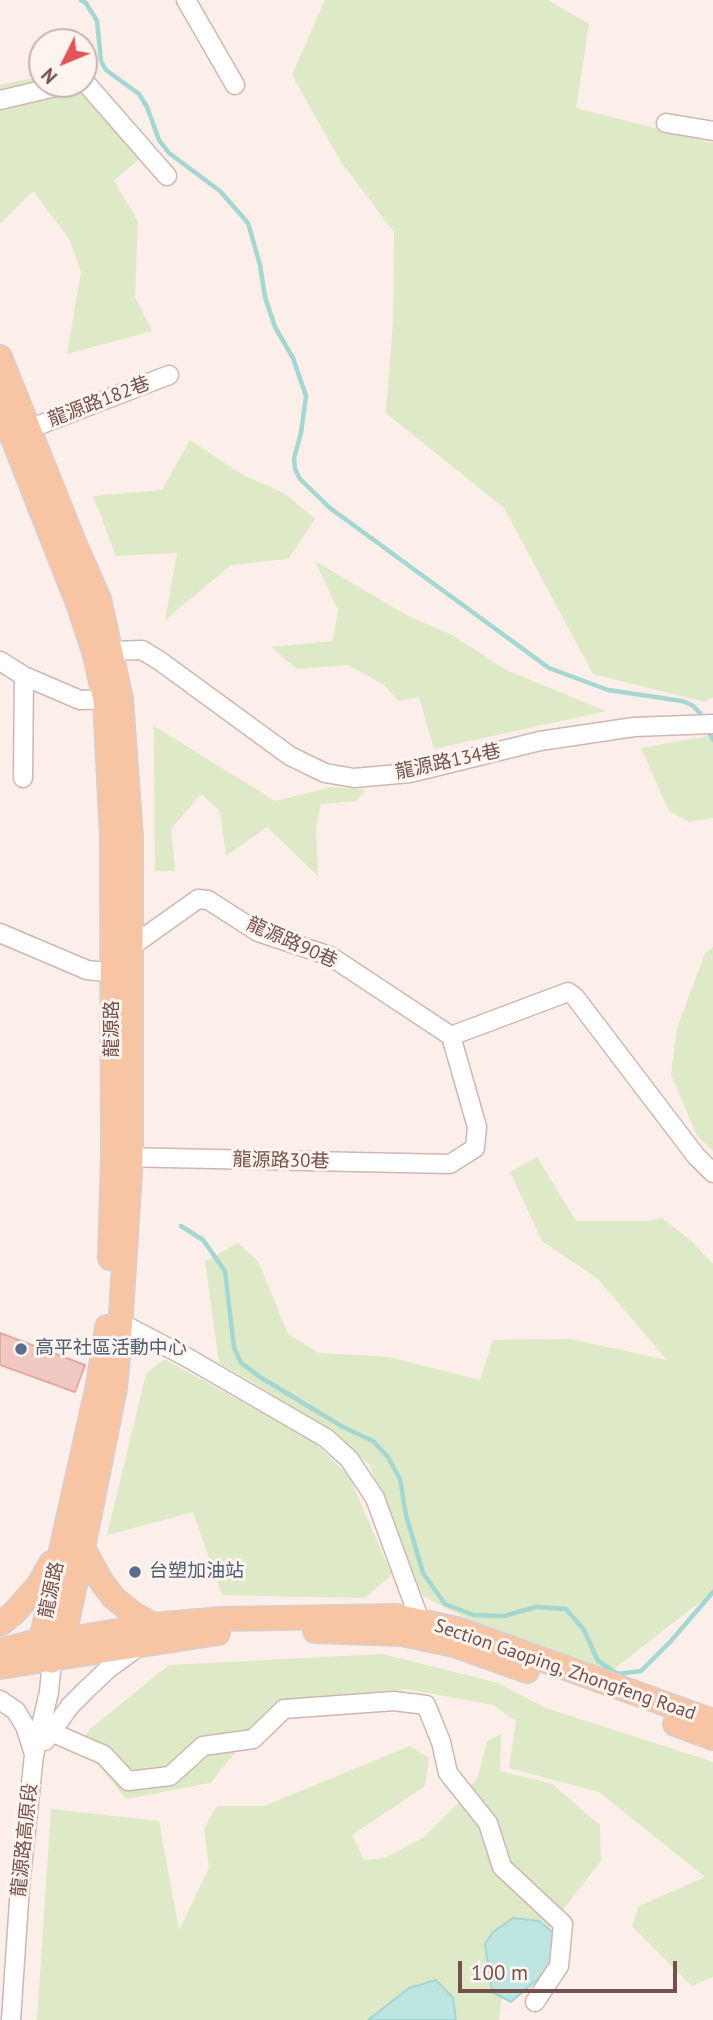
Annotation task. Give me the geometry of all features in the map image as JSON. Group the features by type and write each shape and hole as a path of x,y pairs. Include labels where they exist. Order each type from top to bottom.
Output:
{"main road":[{"path":"0,357 99,599 103,653 130,812 132,946 123,974 121,1323 115,1388 73,1545 52,1640 52,1661"},
{"path":"0,406 79,606 103,653"},
{"name":"龍源路","path":"113,700 113,838 123,974"},
{"name":"龍源路","path":"73,1545 109,1307 122,1157"},
{"path":"0,1624 14,1613 73,1545"},
{"path":"73,1545 114,1598 135,1615 148,1635"},
{"name":"Section Gaoping, Zhongfeng Road","path":"0,1667 52,1661 221,1619 396,1616 457,1629 698,1721 713,1738"},
{"name":"Section Gaoping, Zhongfeng Road","path":"0,1651 52,1640 148,1635 332,1631 402,1634 454,1645 698,1721"}],"street":[{"path":"186,0 235,85"},
{"path":"0,100 28,93"},
{"path":"98,97 167,176"},
{"path":"666,122 713,131"},
{"name":"龍源路182巷","path":"29,429 169,376"},
{"name":"龍源路134巷","path":"103,653 142,650 290,756 325,773 354,778 411,774 540,741 634,727 713,724"},
{"path":"0,661 24,676 80,700 113,700"},
{"path":"23,778 24,676"},
{"name":"龍源路90巷","path":"132,946 198,900 208,900 258,932 330,957 451,1036"},
{"path":"0,933 87,970 123,974"},
{"path":"451,1036 568,992 575,997 696,1156 713,1172"},
{"name":"龍源路30巷","path":"122,1157 450,1164 475,1148 477,1127 451,1036"},
{"path":"121,1323 188,1358 326,1438 349,1459 375,1498 420,1621"},
{"path":"34,1755 86,1690 148,1635"},
{"name":"龍源路高原段","path":"11,2020 20,1886 34,1755 49,1692 52,1661"},
{"path":"0,1700 16,1711 25,1726 34,1755"},
{"path":"51,1731 104,1755 128,1781 170,1776 203,1746 253,1740 284,1709 394,1701 425,1705 441,1742 448,1773 488,1823 502,1867 563,1924 559,1966 535,2002"}],"green space":[{"path":"325,0 548,0 589,24 576,108 713,143 713,697 705,702 593,674 504,508 386,413 393,320 394,232 341,162 292,75"},
{"path":"28,79 28,98 98,98 98,84 124,113 141,158 114,180 138,222 135,297 152,331 67,354 81,272 69,239 33,191 0,224 0,85"},
{"path":"190,440 243,475 284,493 315,519 288,559 231,565 165,620 177,553 116,556 93,496 162,490"},
{"path":"315,561 406,615 452,635 506,670 606,711 434,749 419,697 399,701 383,684 348,665 297,669 271,647 333,641 338,610"},
{"path":"154,726 275,801 332,787 366,790 356,801 321,804 316,826 318,876 267,827 226,856 220,811 201,794 171,829 175,871 155,871"},
{"path":"713,735 713,818 689,822 669,811 641,748"},
{"path":"713,947 713,1151 697,1136 671,1074 677,1028 705,953"},
{"path":"537,1157 576,1221 648,1221 662,1218 689,1239 713,1264 713,1592 610,1672 471,1621 423,1596 369,1464 330,1433 219,1363 205,1261 238,1243 258,1261 288,1334 319,1353 389,1357 480,1380 493,1340 570,1339 667,1360 598,1279 542,1241 510,1172"},
{"path":"164,1359 313,1441 349,1476 392,1575 365,1598 222,1595 193,1512 107,1535 146,1374"},
{"path":"382,1654 498,1683 546,1708 713,1762 713,1977 692,1986 632,1926 639,1906 705,1877 599,1792 509,1768 516,1721 493,1705 406,1689 275,1705 210,1783 126,1799 80,1743 90,1729 169,1665"},
{"path":"501,1734 500,1771 552,1784 600,1825 601,1861 503,1983 499,2020 37,2020 51,1809 159,1821 179,1930 209,1868 204,1828 217,1806 264,1806 410,1746 429,1758 425,1786 352,1835 364,1860 385,1858 423,1838 458,1803 478,1777 487,1741"}],"water":[{"path":"513,1918 539,1921 554,1933 550,1963 538,1979 511,2002 492,1992 485,1944 493,1932"},
{"path":"436,1980 453,1998 456,2020 368,2020 409,1988"}],"building":[{"name":"高平社區活動中心","path":"0,1333 85,1365 75,1392 0,1365"}],"waterway":[{"path":"81,0 86,3 97,21 101,61 106,70 139,94 147,107 159,140 169,153 220,191 248,223 260,265 265,297 275,327 293,358 306,396 301,433 294,458 300,479 330,508 549,668 608,690 682,701 692,705 704,721"},
{"path":"707,729 713,740"},
{"path":"181,1226 203,1240 225,1271 234,1347 241,1363 343,1427 373,1441 388,1457 400,1479 406,1515 423,1573 445,1604 473,1615 504,1616 536,1607 566,1609 584,1630 598,1661 618,1674 641,1671 713,1592"}],"place":[{"name":"高平社區活動中心","path":"21,1349"},
{"name":"台塑加油站","path":"135,1572"}]}
